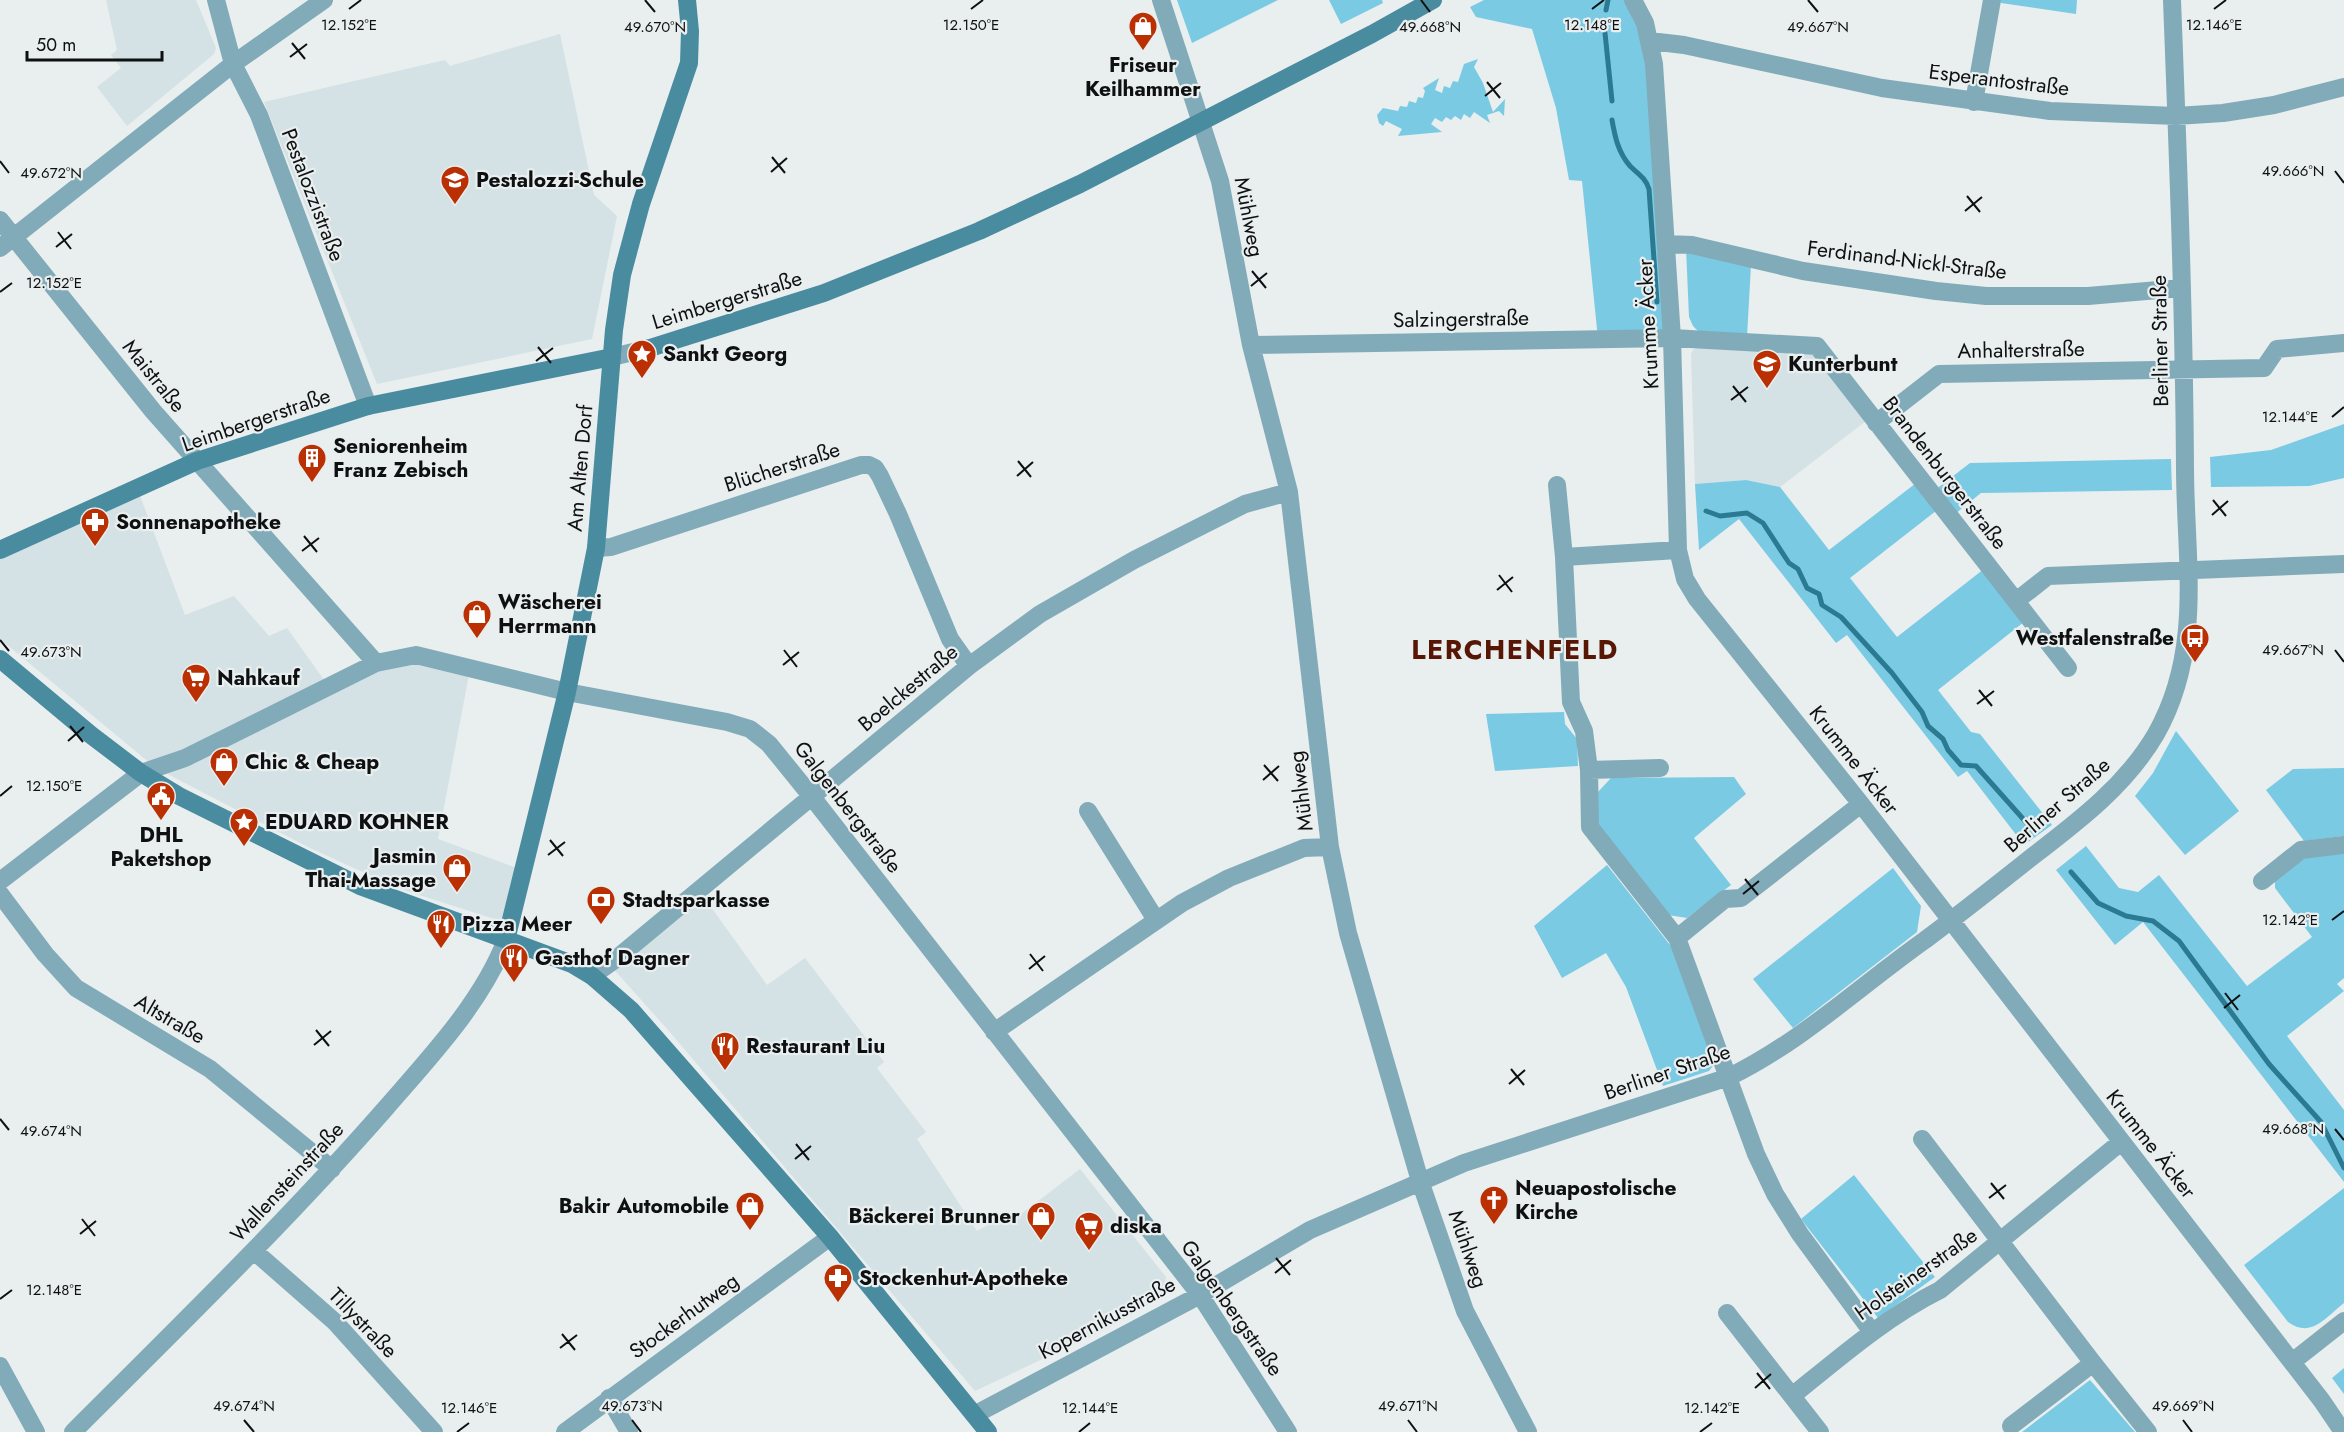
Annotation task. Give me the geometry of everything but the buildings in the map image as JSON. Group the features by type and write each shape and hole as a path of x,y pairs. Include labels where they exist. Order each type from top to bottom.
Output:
{"street":[{"name":"Pestalozzistraße","path":"216,0 233,64 259,115 368,406"},
{"path":"7,243 233,64 324,0"},
{"name":"Am Alten Dorf","path":"506,940 567,692 596,548 612,357 622,275 630,241 689,63 690,31 687,0"},
{"name":"Mühlweg","path":"1161,0 1220,181 1251,345 1289,492 1330,847 1348,933 1420,1182 1465,1311 1528,1432"},
{"name":"Krumme Äcker","path":"1634,0 1645,23 1654,64 1672,338 1678,550 1685,579 1697,599 1861,804 2292,1362 2343,1432"},
{"path":"1974,102 1992,0"},
{"name":"Berliner Straße","path":"1420,1182 1464,1163 1729,1077 1762,1061 1789,1044 1883,969 1951,921 2091,810 2119,784 2145,752 2171,702 2182,665 2190,601 2172,0"},
{"name":"Leimbergerstraße","path":"0,550 197,461 368,406 650,348 824,293 979,231 1080,184 1372,34 1428,1"},
{"name":"Esperantostraße","path":"1650,41 1684,45 1882,88 2050,111 2176,116 2223,113 2274,105 2344,87"},
{"name":"Maistraße","path":"0,220 7,243 376,663"},
{"name":"Ferdinand-Nickl-Straße","path":"1666,244 1692,245 1803,271 1936,291 1986,296 2088,296 2182,288"},
{"name":"Salzingerstraße","path":"1251,345 1672,338"},
{"name":"Brandenburgerstraße","path":"1672,338 1817,346 2068,668"},
{"name":"Anhalterstraße","path":"1876,423 1939,374 2264,369 2277,349 2344,343"},
{"name":"Blücherstraße","path":"596,548 611,547 861,465 868,465 875,468 880,476 950,639 969,666"},
{"path":"1557,485 1564,556 1571,702 1584,731 1589,770 1590,827 1677,938 1756,1154 1775,1194 1800,1234 1872,1332"},
{"name":"Boelckestraße","path":"592,976 616,959 969,666 1040,614 1134,560 1245,504 1289,492"},
{"path":"1564,556 1678,550"},
{"path":"2016,601 2048,576 2344,564"},
{"name":"Galgenbergstraße","path":"0,881 141,773 185,758 376,663 416,655 567,692 727,722 750,729 769,744 812,796 1200,1295 1288,1432"},
{"path":"0,658 91,735 141,773 179,796 360,886 572,964 592,976 631,1010 830,1237 976,1414 988,1432"},
{"path":"1589,770 1660,768"},
{"path":"1677,938 1725,899 1740,898 1861,804"},
{"path":"1088,811 1156,920"},
{"path":"2262,881 2301,850 2344,846"},
{"path":"994,1032 1156,920 1229,878 1304,848 1330,847"},
{"name":"Altstraße","path":"0,894 45,954 76,988 210,1069 332,1169"},
{"name":"Wallensteinstraße","path":"73,1432 254,1251 332,1169 425,1063 467,1008 497,963 506,940"},
{"path":"1922,1139 2148,1432"},
{"name":"Holsteinerstraße","path":"1792,1396 1872,1332 1917,1301 1940,1290 2121,1142"},
{"name":"Kopernikusstraße","path":"976,1414 1200,1295 1310,1230 1420,1182"},
{"name":"Stockerhutweg","path":"565,1432 830,1237"},
{"name":"Tillystraße","path":"254,1251 335,1322 434,1432"},
{"path":"1727,1313 1820,1432"},
{"path":"2292,1362 2344,1321"},
{"path":"2011,1426 2093,1363"},
{"path":"0,1366 36,1432"},
{"path":"609,1398 629,1432"}],"shaded area":[{"path":"106,0 196,0 216,48 214,54 127,126 97,87 121,68 111,55 117,50"},
{"path":"1177,0 1278,0 1192,43"},
{"path":"1329,0 1382,0 1383,3 1341,24"},
{"path":"1484,0 1626,0 1639,28 1651,65 1664,333 1598,339 1582,181 1569,180 1556,108 1532,29 1476,17 1470,7"},
{"path":"2001,0 2077,0 2076,14 2001,3"},
{"name":"Pestalozzi-Schule","path":"560,34 594,195 617,216 592,339 377,384 264,102 445,60 450,66"},
{"path":"1478,59 1474,67 1483,83 1493,112 1505,99 1504,116 1499,111 1487,115 1490,123 1474,112 1470,118 1464,114 1461,120 1455,116 1451,120 1446,117 1442,122 1435,118 1431,124 1442,132 1398,136 1402,129 1386,121 1383,126 1379,123 1377,115 1383,108 1398,111 1400,106 1407,107 1409,101 1416,103 1418,97 1423,98 1425,91 1423,88 1439,78 1435,90 1442,93 1444,86 1450,88 1453,81 1458,82 1464,64"},
{"path":"1686,248 1751,265 1747,337 1702,335 1693,326 1689,317"},
{"name":"Kunterbunt","path":"1703,345 1814,354 1866,421 1780,487 1746,480 1695,484 1691,354 1693,350"},
{"path":"2344,424 2344,478 2309,486 2211,487 2210,457 2271,450"},
{"path":"2171,459 2172,490 1981,493 1950,518 1941,507 1850,578 1897,637 1989,565 2029,618 1938,690 1971,732 1980,734 2052,825 2024,845 1967,771 1958,777 1847,635 1836,643 1739,519 1699,550 1695,484 1746,480 1780,487 1829,550 1920,480 1931,493 1970,463"},
{"path":"137,488 185,615 234,596 269,636 287,628 329,687 416,655 470,669 438,839 522,870 510,924 407,891 356,869 308,847 156,768 0,639 0,550"},
{"path":"1564,712 1565,724 1577,739 1578,766 1495,771 1486,714"},
{"path":"2176,731 2239,811 2185,855 2135,796 2153,773"},
{"path":"2344,768 2344,836 2304,841 2266,790 2293,769"},
{"path":"1734,777 1746,794 1694,838 1731,885 1687,918 1668,915 1598,826 1597,793 1611,778"},
{"path":"2086,846 2119,888 2138,892 2159,875 2247,986 2312,937 2275,888 2275,881 2308,855 2344,854 2344,978 2337,984 2344,991 2287,1036 2344,1110 2344,1182 2143,922 2115,945 2056,870"},
{"path":"1607,865 1681,959 1716,1062 1709,1071 1663,1086 1626,987 1606,953 1562,978 1534,926"},
{"path":"1893,868 1921,906 1917,932 1793,1028 1753,979"},
{"path":"698,889 767,985 805,958 884,1062 877,1068 926,1132 917,1139 977,1231 1005,1215 1012,1221 1080,1169 1166,1277 1162,1297 1108,1328 975,1391 669,1031 609,964"},
{"path":"1854,1175 1935,1277 1878,1318 1801,1219"},
{"path":"2344,1188 2344,1303 2318,1324 2304,1328 2296,1327 2288,1322 2244,1265"},
{"path":"2344,1368 2344,1394 2332,1378"},
{"path":"2090,1380 2135,1432 2022,1432"}],"waterway":[{"path":"1606,10 1608,0"},
{"path":"1605,33 1612,101"},
{"path":"1612,120 1620,150 1649,189 1657,302"},
{"path":"1706,511 1720,516 1747,513 1763,523 1789,563 1798,569 1807,588 1819,594 1822,605 1841,617 1892,673 1922,712 1928,726 1943,739 1948,750 1961,765 1976,766 2033,830"},
{"path":"2071,872 2098,903 2126,916 2153,921 2179,941 2269,1064 2321,1122 2344,1168"}],"place":[{"name":"Friseur Keilhammer","path":"1143,52"},
{"name":"Pestalozzi-Schule","path":"455,206"},
{"name":"Sankt Georg","path":"642,380"},
{"name":"Kunterbunt","path":"1767,390"},
{"name":"Seniorenheim Franz Zebisch","path":"312,484"},
{"name":"Sonnenapotheke","path":"95,548"},
{"name":"Wäscherei Herrmann","path":"477,640"},
{"name":"Westfalenstraße","path":"2195,664"},
{"name":"Nahkauf","path":"196,704"},
{"name":"Chic & Cheap","path":"224,788"},
{"name":"DHL Paketshop","path":"161,822"},
{"name":"EDUARD KOHNER","path":"244,848"},
{"name":"Jasmin Thai-Massage","path":"457,894"},
{"name":"Stadtsparkasse","path":"601,926"},
{"name":"Pizza Meer","path":"441,950"},
{"name":"Gasthof Dagner","path":"514,984"},
{"name":"Restaurant Liu","path":"725,1072"},
{"name":"Neuapostolische Kirche","path":"1494,1226"},
{"name":"Bakir Automobile","path":"750,1232"},
{"name":"Bäckerei Brunner","path":"1041,1242"},
{"name":"diska","path":"1089,1252"},
{"name":"Stockenhut-Apotheke","path":"838,1304"}],"district":[{"name":"LERCHENFELD","path":"1515,650"}]}
